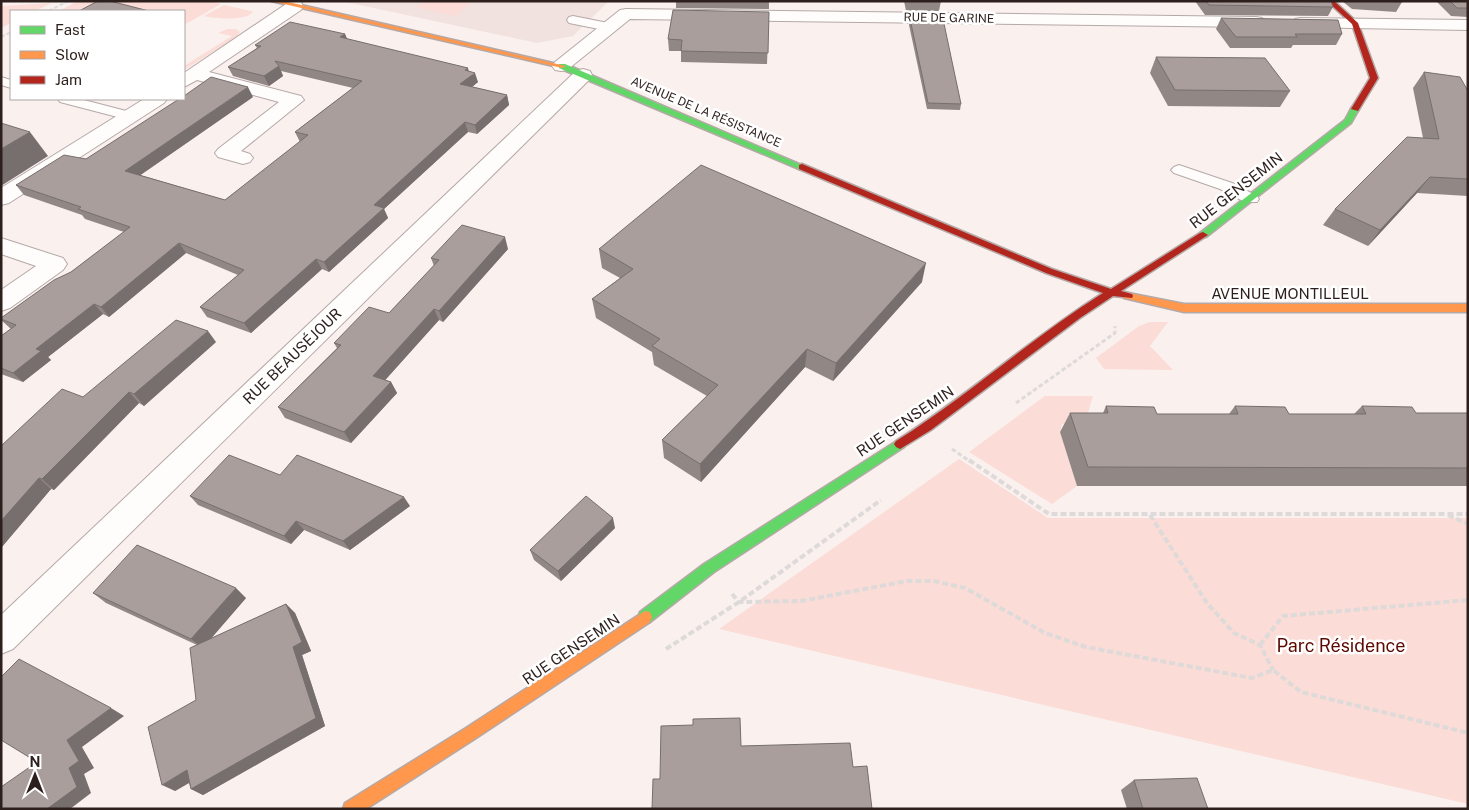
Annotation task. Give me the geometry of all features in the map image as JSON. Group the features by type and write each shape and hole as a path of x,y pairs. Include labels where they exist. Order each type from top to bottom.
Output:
{"street":[{"name":"AVENUE DE LA RÉSISTANCE","path":"274,1 572,71 1049,271 1113,293"},
{"path":"1164,1 1180,20"},
{"name":"RUE GENSEMIN","path":"351,809 472,733 626,631 709,568 926,427 1076,315 1212,229 1348,121 1374,78 1355,24 1330,1"},
{"path":"189,78 295,6"},
{"name":"RUE DE GARINE","path":"572,71 609,27 626,14 1468,25"},
{"name":"RUE BEAUSÉJOUR","path":"1,638 572,71"},
{"path":"189,78 294,100 225,153 243,158"},
{"path":"1,198 154,100"},
{"path":"1,246 55,264 1,302"},
{"name":"AVENUE MONTILLEUL","path":"1113,293 1184,308 1468,308"}],"lane":[{"path":"573,20 609,27"},
{"path":"69,100 129,116"},
{"path":"1179,170 1226,186 1251,199"}],"path":[{"path":"51,10 68,1"},
{"path":"1014,405 1115,333 1113,293"},
{"path":"926,427 952,448 1049,514 1468,514"},
{"path":"944,454 959,443"},
{"path":"659,654 739,602 889,494"},
{"path":"1445,514 1468,524"},
{"path":"1150,515 1207,603 1234,633 1260,645 1273,670 1301,692 1468,733"},
{"path":"709,568 739,602 801,601 906,581 934,581 965,588 1045,633 1086,647 1252,678 1273,670"},
{"path":"1260,645 1283,616 1468,600"}],"shaded area":[{"path":"341,1 609,1 573,36 537,43"}],"green space":[{"path":"78,1 210,1 221,4 185,24 185,10 61,10"},
{"path":"424,1 473,1 455,16 416,7"},
{"path":"52,3 37,10 10,10 10,24 1,28 1,6"},
{"path":"224,5 253,12 238,18 204,16"},
{"path":"227,29 236,29 240,32 237,37 185,69 185,65 232,36 218,33"},
{"path":"1150,322 1168,322 1150,346 1173,370 1104,369 1096,358 1139,326"},
{"path":"1045,396 1093,396 1085,423 1062,424 1060,432 1077,486 1052,504 969,452"},
{"name":"Parc Résidence","path":"959,459 1048,518 1468,518 1468,804 719,629"}],"building":[{"path":"98,1 110,1 145,10 81,10"},
{"path":"1206,1 1331,1 1333,7 1209,5"},
{"path":"1450,1 1468,1 1468,8 1457,8"},
{"path":"673,10 769,12 768,53 681,51 682,40 668,39"},
{"path":"1221,18 1338,20 1342,34 1295,34 1297,37 1236,37"},
{"path":"910,19 943,19 961,104 928,103"},
{"path":"290,22 345,34 340,37 468,68 465,70 475,73 460,84 507,95 475,125 465,122 374,205 384,208 324,262 316,259 244,323 200,307 244,270 179,243 101,307 94,304 36,349 41,351 13,373 1,368 1,336 16,325 1,318 54,280 71,272 130,227 78,209 81,207 16,185 64,155 86,159 177,100 185,100 185,95 211,77 248,87 125,171 225,200 308,135 295,132 362,81 275,61 279,66 264,76 228,67 261,46 255,45"},
{"path":"1156,57 1265,58 1290,91 1175,90"},
{"path":"1424,72 1460,77 1468,91 1468,179 1430,177 1380,230 1335,209 1407,137 1439,139"},
{"path":"1,123 30,132 1,149"},
{"path":"701,165 926,263 836,363 807,349 700,464 662,440 718,385 652,346 660,339 592,299 633,269 599,249"},
{"path":"462,225 505,237 439,311 434,309 373,376 391,382 344,432 278,407 341,345 334,343 369,307 389,313 439,260 431,258"},
{"path":"176,320 208,331 134,394 129,392 42,479 39,478 1,521 1,446 62,389 83,397"},
{"path":"1106,406 1154,407 1157,414 1238,414 1235,406 1285,407 1289,414 1366,414 1362,406 1412,407 1416,413 1468,413 1468,468 1088,467 1070,413 1108,413"},
{"path":"229,455 280,475 297,455 404,497 343,541 296,521 284,536 190,496"},
{"path":"586,496 613,518 558,571 530,550"},
{"path":"137,545 236,588 191,639 93,593"},
{"path":"286,604 302,642 293,647 316,718 191,789 187,770 162,785 148,727 196,700 190,648"},
{"path":"19,659 111,708 67,740 79,761 69,768 77,787 47,809 1,809 1,787 37,762 1,740 1,677"},
{"path":"740,718 741,746 850,743 853,767 867,766 872,809 652,809 653,779 660,779 661,726 693,725 693,719"},
{"path":"1197,778 1208,809 1143,809 1134,780"}],"traffic: fast":[{"path":"562,66 802,167"},
{"path":"1203,235 1348,121 1355,109"},
{"path":"645,617 709,568 900,444"}],"traffic: slow":[{"path":"274,1 562,66"},
{"path":"1128,296 1184,308 1468,308"},
{"path":"351,809 471,733 645,617"}],"traffic: jam":[{"path":"1330,1 1355,23 1374,78 1355,109"},
{"path":"802,167 1049,271 1113,293 1128,296"},
{"path":"900,444 927,427 1076,315 1203,235"}]}
